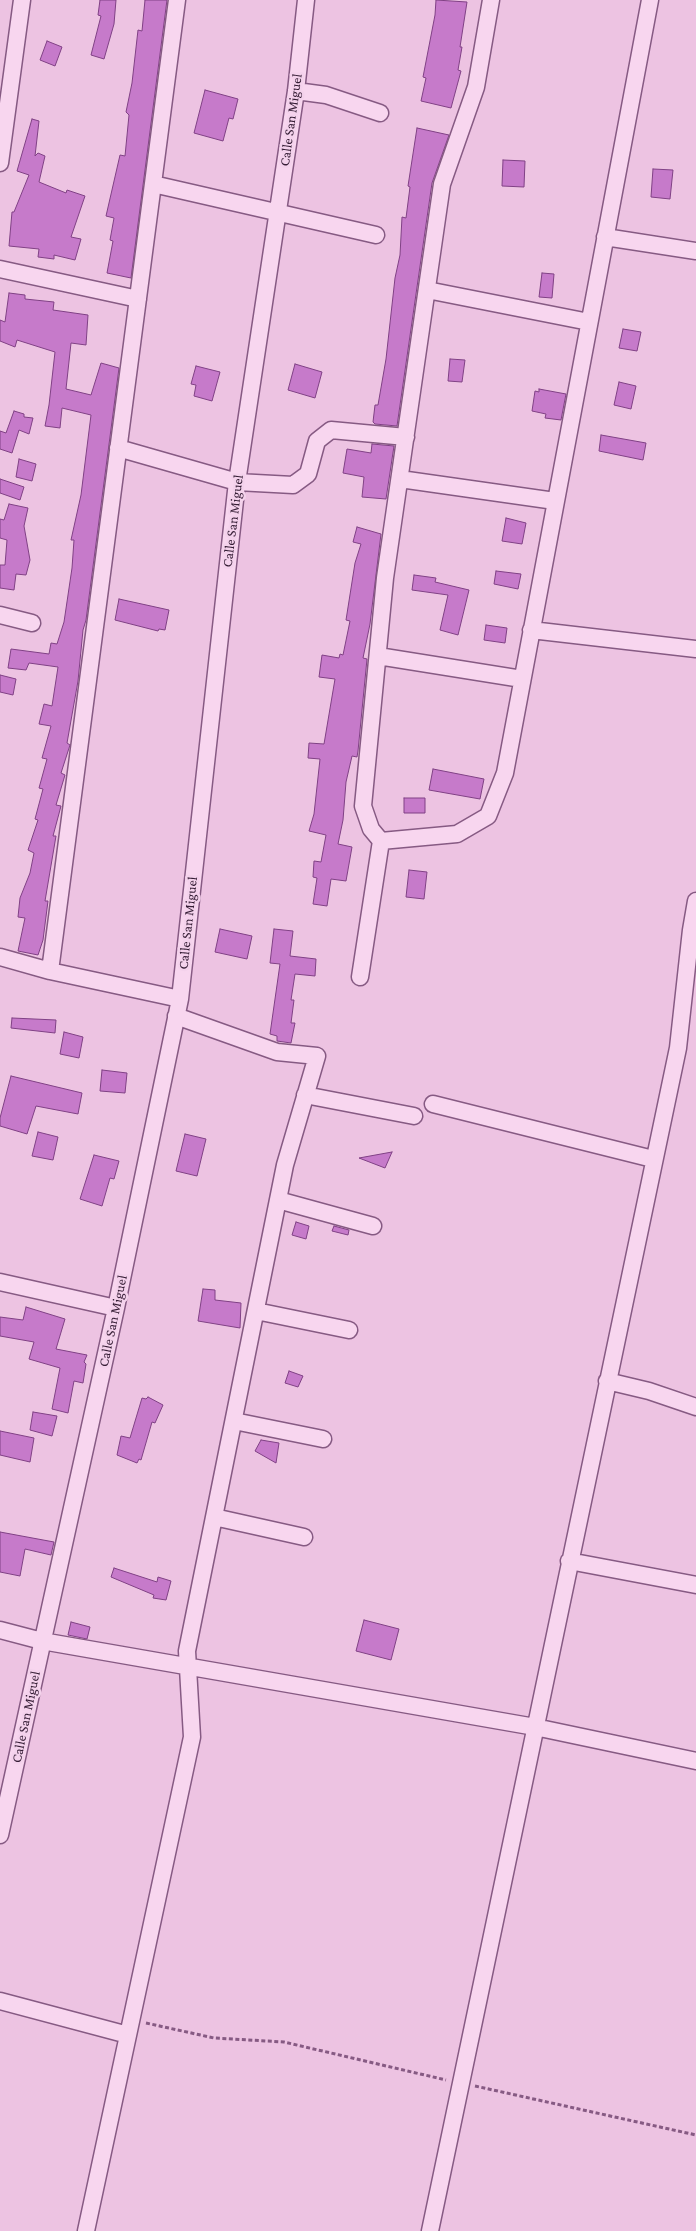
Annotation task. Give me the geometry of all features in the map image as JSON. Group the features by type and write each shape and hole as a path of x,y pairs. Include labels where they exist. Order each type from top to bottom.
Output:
{"street":[{"path":"0,164 22,0"},
{"path":"50,971 177,0"},
{"name":"Calle San Miguel","path":"0,1835 116,1308 180,999 237,482 296,91 306,0"},
{"path":"360,977 381,841 371,829 363,806 385,578 442,184 476,87 491,0"},
{"path":"381,841 456,834 488,816 506,773 522,678 650,0"},
{"path":"296,91 326,95 380,113"},
{"path":"153,184 376,234"},
{"path":"605,237 696,251"},
{"path":"0,269 138,299"},
{"path":"427,290 589,322"},
{"path":"118,448 237,482 293,485 308,474 317,441 330,430 406,437"},
{"path":"400,479 555,501"},
{"path":"0,615 32,623"},
{"path":"531,630 696,649"},
{"path":"378,656 522,678"},
{"path":"430,2231 653,1159 678,1048 690,986 696,901"},
{"path":"0,957 50,971 180,999"},
{"path":"86,2231 192,1737 187,1651 285,1164 317,1056 277,1052 176,1016"},
{"path":"306,1095 414,1116"},
{"path":"433,1104 653,1159"},
{"path":"278,1200 373,1226"},
{"path":"0,1282 116,1308"},
{"path":"256,1311 349,1330"},
{"path":"607,1381 649,1391 696,1407"},
{"path":"234,1421 323,1439"},
{"path":"214,1517 304,1537"},
{"path":"570,1561 696,1585"},
{"path":"0,1630 42,1641 535,1727 696,1761"},
{"path":"0,2001 130,2027"}],"path":[{"path":"130,2027 214,2038 284,2042 696,2135"}],"building":[{"path":"100,0 116,0 114,24 104,59 91,55 101,16 98,15"},
{"path":"145,0 167,0 131,278 107,273 113,241 110,240 114,218 106,216 120,155 125,156 129,115 126,112 132,83 138,30 142,31"},
{"path":"436,0 467,2 458,70 461,71 451,108 421,101 426,78 423,77 435,15"},
{"path":"47,41 62,47 55,66 40,60"},
{"path":"205,90 238,99 233,119 229,118 223,141 194,133"},
{"path":"32,119 39,121 35,156 38,153 45,156 39,182 66,193 67,190 85,196 71,237 81,239 75,260 54,255 54,259 38,257 39,249 9,246 12,212 14,212 29,175 17,171"},
{"path":"417,128 449,135 432,183 397,426 375,424 373,422 375,405 378,405 386,359 395,278 400,255 402,217 406,218 410,187 408,186"},
{"path":"503,160 525,161 524,187 502,186"},
{"path":"653,169 673,170 670,199 651,197"},
{"path":"542,273 554,274 552,298 539,297"},
{"path":"9,293 25,295 25,299 54,302 53,310 88,315 86,345 71,343 66,389 91,395 101,363 119,368 86,620 83,630 78,681 67,743 70,745 61,773 65,775 56,805 61,806 53,836 56,836 45,901 48,901 43,940 38,955 18,951 25,918 18,917 20,898 30,873 34,853 28,850 38,820 35,819 43,789 39,788 47,759 42,758 51,726 39,724 44,704 52,706 58,667 29,663 26,670 8,668 11,649 49,654 51,643 57,644 64,622 72,568 74,540 71,540 81,495 91,415 62,408 60,428 45,426 55,352 17,340 15,347 0,341 0,320 5,322"},
{"path":"623,329 641,332 637,351 619,348"},
{"path":"450,359 465,360 462,382 448,381"},
{"path":"295,364 322,372 315,398 288,390"},
{"path":"196,366 220,372 212,401 194,396 196,385 191,384"},
{"path":"619,382 636,386 631,409 614,405"},
{"path":"539,389 566,394 561,420 545,418 546,414 532,411 535,391 539,392"},
{"path":"14,411 24,414 24,417 33,418 29,434 19,430 12,453 0,449 0,431 6,433"},
{"path":"601,435 646,443 643,460 599,451"},
{"path":"372,444 394,446 386,499 362,497 364,477 343,473 347,449 371,453"},
{"path":"19,459 36,464 32,481 16,477"},
{"path":"0,479 24,487 20,500 0,493"},
{"path":"9,504 28,508 24,526 30,560 26,575 16,574 14,590 0,588 0,565 5,565 7,540 0,538 0,519 4,520"},
{"path":"506,518 526,523 522,544 502,541"},
{"path":"357,527 381,534 370,624 363,658 367,659 358,751 357,757 352,756 346,782 343,820 338,844 352,847 346,881 331,879 327,906 313,904 317,878 313,877 314,861 321,862 326,835 309,831 314,814 320,759 308,758 309,743 324,744 335,679 319,677 322,655 339,658 340,654 343,655 350,621 346,620 355,563 361,544 353,542"},
{"path":"496,571 521,574 518,589 494,584"},
{"path":"414,575 436,578 435,582 469,590 458,635 440,630 448,595 412,590"},
{"path":"119,599 169,610 165,630 159,629 158,631 115,620"},
{"path":"486,625 507,628 505,643 484,640"},
{"path":"0,675 16,679 13,695 0,692"},
{"path":"433,769 484,779 480,799 429,790"},
{"path":"404,798 425,798 425,813 404,813"},
{"path":"409,870 427,872 424,899 406,897"},
{"path":"220,929 252,936 247,959 215,952"},
{"path":"274,929 293,931 290,956 316,959 315,976 295,974 291,1000 294,1000 291,1023 295,1023 291,1043 277,1041 277,1036 270,1034 280,964 270,963"},
{"path":"12,1018 56,1020 55,1033 11,1028"},
{"path":"64,1032 83,1037 79,1058 60,1054"},
{"path":"102,1070 127,1073 125,1093 100,1091"},
{"path":"11,1076 82,1093 78,1114 36,1106 27,1134 0,1126 0,1118"},
{"path":"38,1132 58,1137 53,1160 32,1156"},
{"path":"185,1134 206,1139 197,1176 176,1171"},
{"path":"392,1152 385,1168 359,1158"},
{"path":"94,1155 119,1161 114,1179 110,1178 102,1206 80,1199"},
{"path":"296,1222 309,1226 306,1239 292,1235"},
{"path":"334,1226 349,1230 348,1235 332,1231"},
{"path":"203,1289 215,1290 215,1300 241,1303 240,1328 198,1321"},
{"path":"26,1307 65,1319 56,1349 87,1355 84,1362 86,1364 83,1383 74,1381 68,1413 52,1409 60,1368 29,1359 34,1342 0,1336 0,1317 23,1320"},
{"path":"289,1371 303,1376 298,1387 285,1383"},
{"path":"148,1397 163,1405 155,1423 152,1422 141,1460 139,1459 137,1463 117,1455 121,1436 130,1438 142,1398 146,1399"},
{"path":"33,1412 57,1416 52,1436 30,1430"},
{"path":"0,1431 34,1438 30,1462 0,1455"},
{"path":"261,1440 279,1443 276,1463 255,1451"},
{"path":"0,1532 54,1542 51,1555 25,1549 20,1576 0,1572"},
{"path":"114,1568 157,1582 158,1577 171,1581 166,1600 153,1598 154,1595 111,1577"},
{"path":"364,1620 399,1629 391,1660 356,1651"},
{"path":"71,1622 90,1627 87,1639 68,1635"}]}
